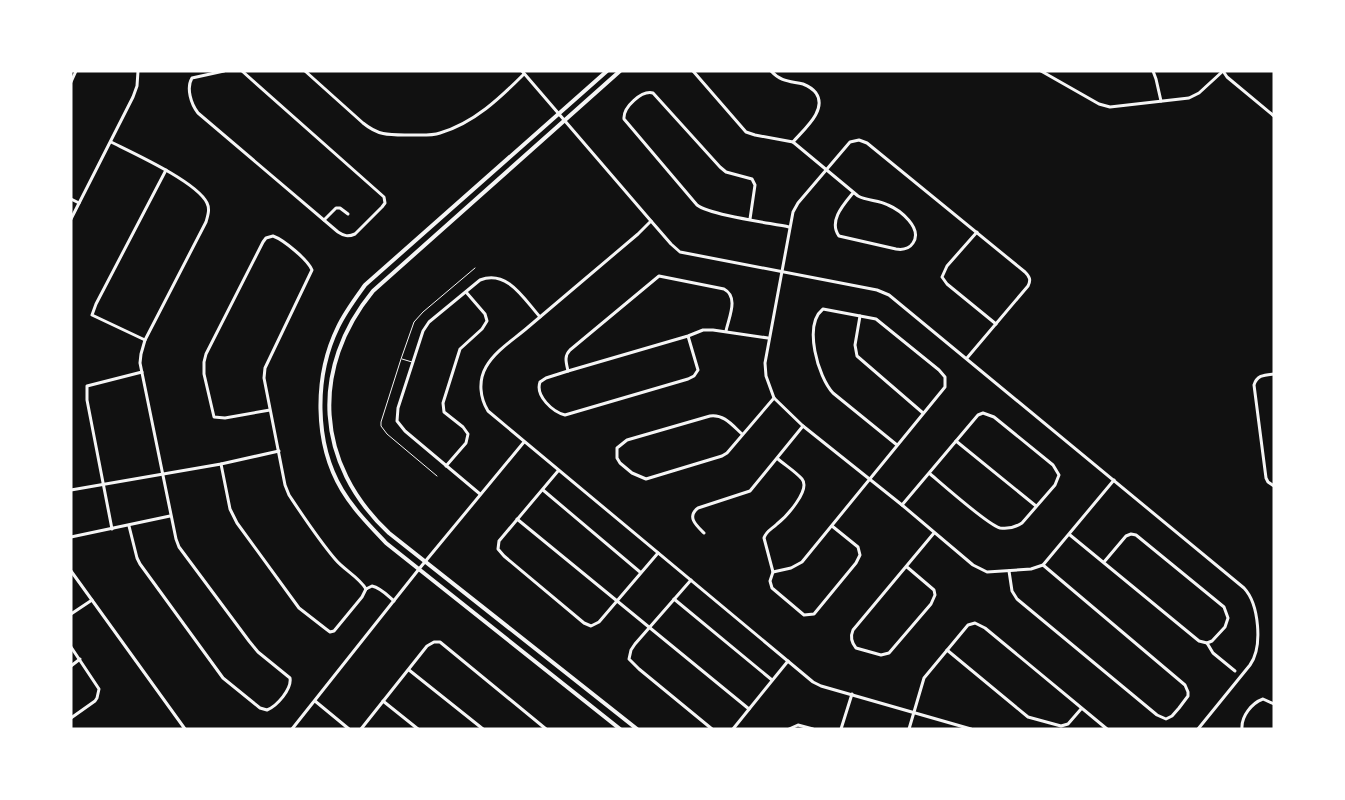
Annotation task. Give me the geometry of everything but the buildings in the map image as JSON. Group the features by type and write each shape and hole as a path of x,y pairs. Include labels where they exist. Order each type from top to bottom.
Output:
{"street":[{"path":"71,82 76,71"},
{"path":"71,219 133,97 137,86 138,71"},
{"path":"224,71 192,78 189,88 195,109 343,235 350,236 355,234 382,207 385,203 384,197 242,71"},
{"path":"305,71 373,131 387,135 440,134 458,126 478,115 506,92 523,72 680,252 883,292 896,299 1238,582 1252,599 1258,642 1254,659 1198,729"},
{"path":"607,71 365,285 344,315 329,350 321,391 324,438 338,482 356,511 386,543 620,729"},
{"path":"620,71 373,291 352,321 341,341 330,379 329,404 333,443 348,481 374,519 389,533 637,729"},
{"path":"693,71 746,132 793,142 854,193 866,200 887,204 909,221 916,230 912,245 896,249 839,236 835,229 837,217 842,207 854,193"},
{"path":"772,71 781,80 803,84 810,88 816,94 819,101 818,112 793,142"},
{"path":"1041,71 1106,107 1192,97 1223,71 1227,78 1274,116"},
{"path":"1153,71 1161,101"},
{"path":"750,219 754,182 748,177 726,172 720,167 658,96 654,93 646,92 626,110 624,114 626,122 697,205 705,210 789,227"},
{"path":"968,358 1028,286 1030,279 1025,272 977,232 865,142 859,140 850,142 796,206 789,227 768,338 765,371 774,398 803,426 979,569 987,572 1031,569 1043,565 1114,480"},
{"path":"111,142 166,170 199,193 208,204 208,214 145,340 140,359 170,516 179,546 249,642 258,652 290,678 289,688 271,708 267,710 260,708 224,678 140,564 129,526"},
{"path":"145,340 92,314 166,170"},
{"path":"71,199 79,203"},
{"path":"324,220 336,208 340,208 348,214"},
{"path":"651,221 494,356 481,378 482,395 488,411 816,684 971,729"},
{"path":"977,232 947,266 942,277 947,284 996,324"},
{"path":"270,410 216,418 212,411 203,368 206,354 263,242 266,238 273,236 281,240 307,262 312,270 265,368 264,378 270,410 289,494 335,559 344,569 361,582 366,590"},
{"path":"568,371 566,354 659,276 724,288 729,291 733,301 726,332"},
{"path":"480,494 405,431 398,421 398,408 413,362 426,326 480,280 485,278 501,279 516,288 540,317"},
{"path":"446,466 466,442 468,434 463,427 444,412 443,403 460,349 482,329 487,321 485,314 466,292"},
{"path":"773,572 798,565 871,480 945,387 945,377 883,324 860,316 823,309 817,316 813,343 814,351 829,389 897,445"},
{"path":"860,316 855,345 857,356 923,413"},
{"path":"688,336 698,370 694,376 565,415 558,412 541,398 538,388 540,382 546,378 703,330 768,338"},
{"path":"112,529 87,400 87,386 142,372"},
{"path":"1274,374 1260,376 1254,386 1266,478 1274,486"},
{"path":"742,434 723,418 717,415 710,416 627,440 618,448 617,458 632,473 646,479 722,456 727,453 774,398"},
{"path":"902,505 978,415 986,413 994,417 1053,465 1059,473 1059,478 1020,525 1006,528 998,527 929,474"},
{"path":"704,534 693,522 694,511 750,491 803,426"},
{"path":"956,441 1036,506"},
{"path":"292,729 419,569 524,442"},
{"path":"71,490 221,464 279,451"},
{"path":"778,459 802,480 805,486 804,492 778,524 768,531 764,538 773,572 770,581 774,590 804,615 814,614 856,563 860,555 858,547 832,526"},
{"path":"221,464 233,516 299,608 330,632 334,631 362,598 366,590 372,586 380,589 394,601"},
{"path":"558,471 499,541 498,549 584,623 591,626 599,622 658,553"},
{"path":"542,490 640,572"},
{"path":"71,537 170,516"},
{"path":"517,519 748,709"},
{"path":"907,567 934,590 935,595 931,604 888,653 881,656 856,648 851,636 854,630 934,533"},
{"path":"1070,534 1199,640 1207,643 1213,653 1235,671"},
{"path":"1104,562 1126,536 1131,534 1138,536 1226,610 1227,624 1215,639 1207,643"},
{"path":"1009,571 1012,591 1017,599 1157,715 1166,719 1172,716 1188,696 1185,685 1043,565"},
{"path":"71,571 185,729"},
{"path":"691,580 631,650 629,659 638,669 712,729"},
{"path":"674,599 772,680"},
{"path":"71,614 92,600"},
{"path":"909,729 924,678 968,625 972,623 979,624 1107,729"},
{"path":"361,729 427,646 434,642 440,642 546,729"},
{"path":"71,647 98,686 99,692 98,698 71,718"},
{"path":"947,650 1028,717 1061,726 1068,724 1081,708"},
{"path":"71,666 80,659"},
{"path":"733,729 788,661"},
{"path":"409,670 483,729"},
{"path":"841,729 852,694"},
{"path":"1242,729 1243,718 1257,702 1263,699 1274,704"},
{"path":"314,701 349,729"},
{"path":"383,701 418,729"},
{"path":"789,729 798,725 812,729"}],"lane":[{"path":"437,476 387,434 381,426 401,359 418,317 475,268"},
{"path":"401,359 413,362"}]}
